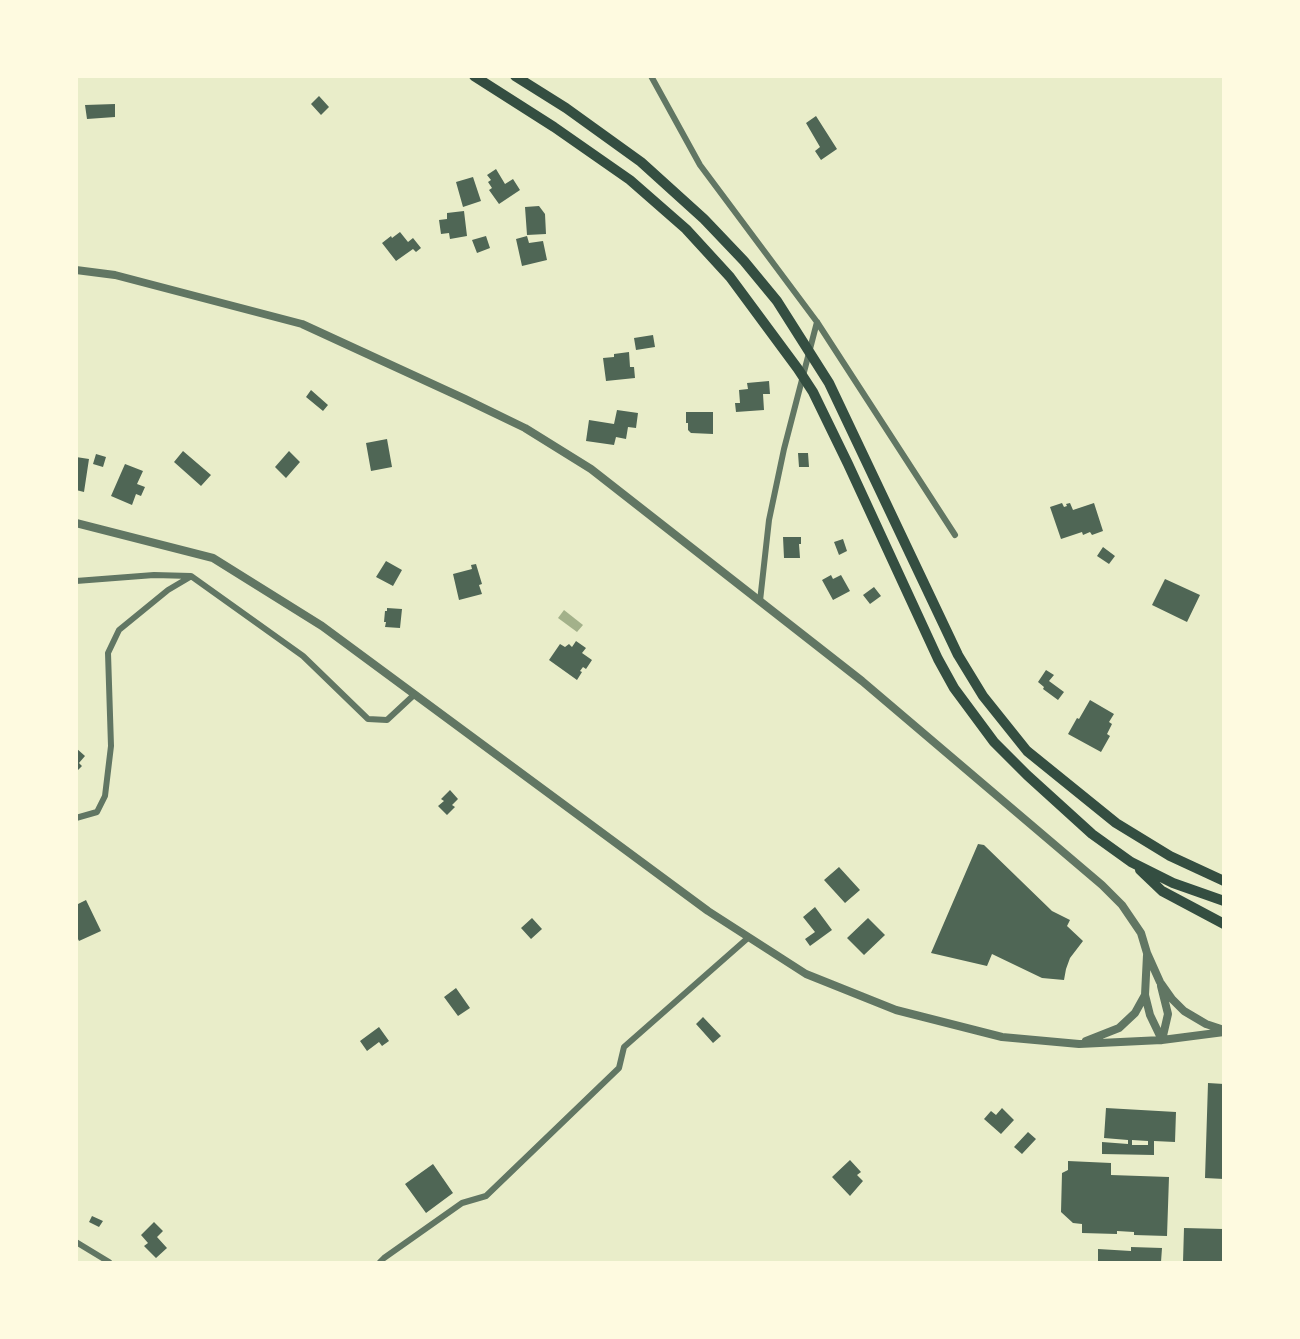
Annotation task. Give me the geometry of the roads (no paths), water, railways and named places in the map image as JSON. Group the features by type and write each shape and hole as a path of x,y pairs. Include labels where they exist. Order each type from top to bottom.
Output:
{"highway":[{"path":"474,76 554,127 630,180 686,229 730,276 813,392 928,638 954,688 994,742 1092,834 1131,862 1162,891 1224,924"},
{"path":"515,76 566,108 641,162 704,219 744,261 777,301 830,383 953,644 982,696 1027,751 1116,823 1170,856 1224,881"},
{"path":"1131,862 1173,883 1224,902"}],"street":[{"path":"651,76 700,165 817,322 955,534"},
{"path":"76,270 115,275 302,324 525,428 591,469 862,681 1102,885 1122,905 1141,933 1160,982 1168,1014 1162,1040"},
{"path":"760,601 769,520 783,449 817,322"},
{"path":"76,523 213,558 322,626 708,911 806,974 896,1010 1002,1037 1079,1044 1162,1040 1224,1031"},
{"path":"76,581 154,575 191,576 303,656 368,719 387,720 415,694"},
{"path":"76,819 97,812 105,796 111,746 108,652 115,637 119,630 168,590 191,576"},
{"path":"380,1263 462,1203 486,1196 619,1068 624,1047 749,937"},
{"path":"1147,953 1145,995 1150,1015 1162,1040"},
{"path":"1160,982 1184,1011 1224,1031"},
{"path":"1079,1044 1119,1028 1135,1013 1145,995"},
{"path":"76,1242 109,1263"}]}
